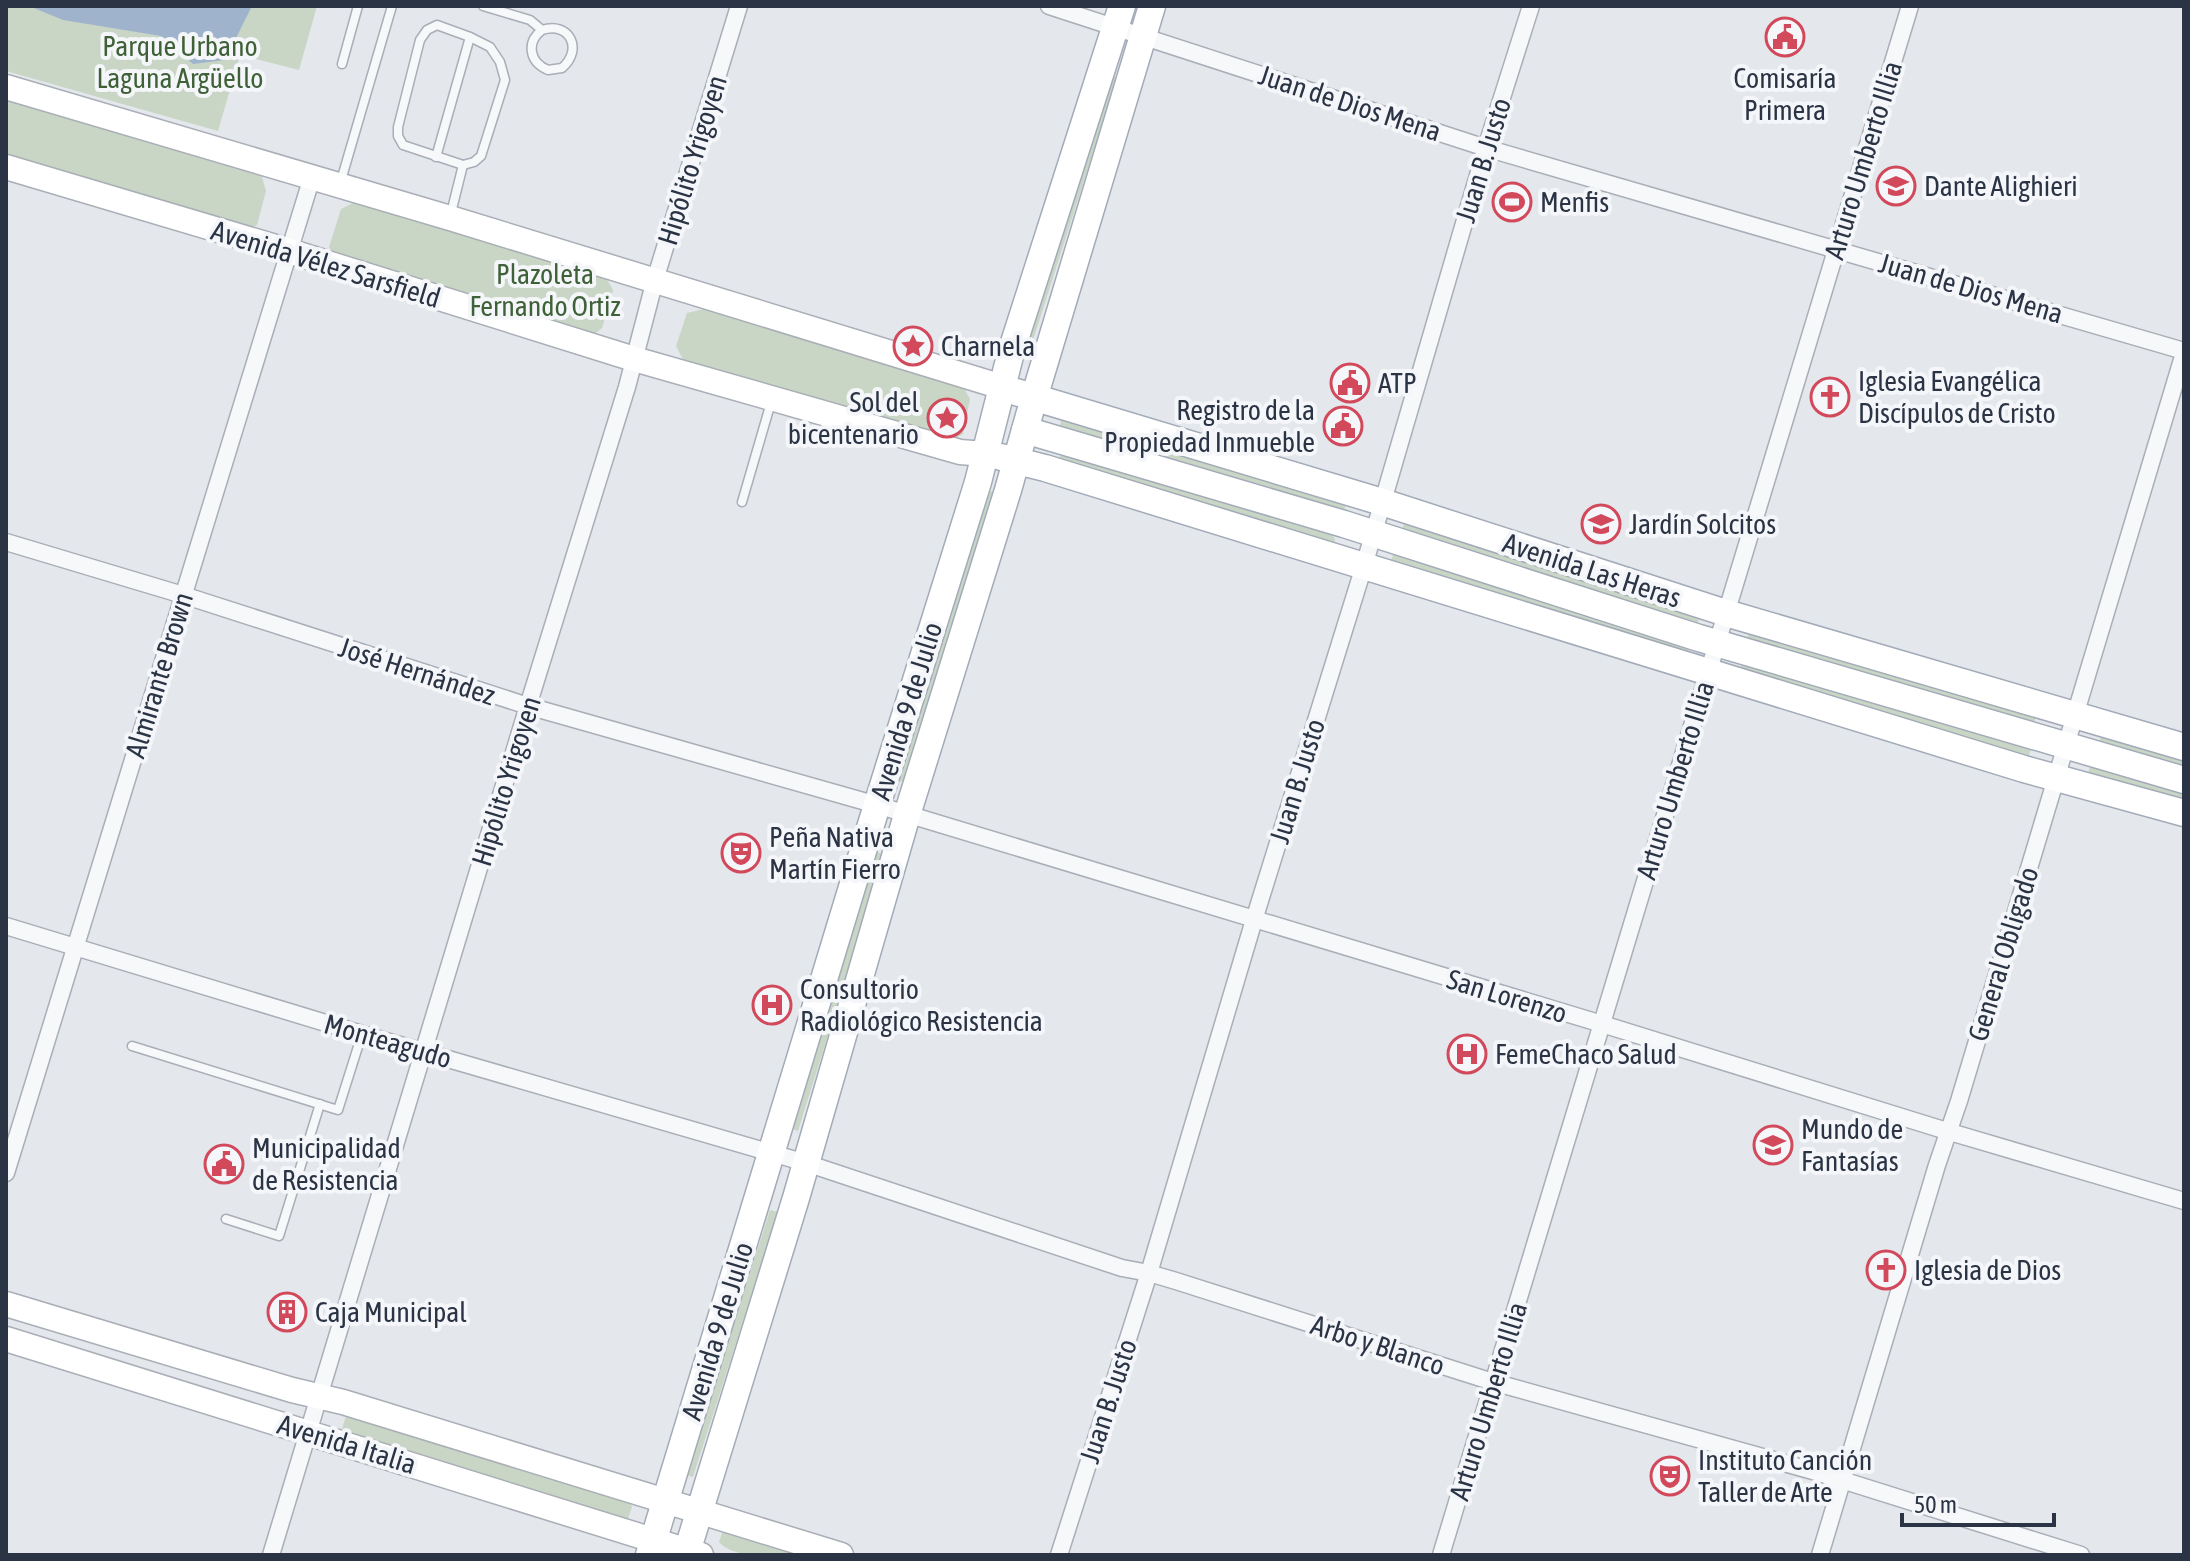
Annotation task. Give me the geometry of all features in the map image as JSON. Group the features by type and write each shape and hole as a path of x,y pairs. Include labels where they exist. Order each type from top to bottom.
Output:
{"main road":[{"name":"Avenida 9 de Julio","path":"691,1554 699,1511 1152,6"},
{"name":"Avenida 9 de Julio","path":"652,1548 985,454 1002,387 1118,16"},
{"path":"6,87 450,218 1002,387"},
{"name":"Avenida Vélez Sarsfield","path":"6,167 289,251 634,359 960,452 1016,460"},
{"name":"Avenida Las Heras","path":"1002,387 1382,502 1726,613 2184,747"},
{"name":"Avenida Las Heras","path":"1025,430 1372,534 1716,643 2184,780"},
{"path":"1016,460 2056,778 2184,813"},
{"name":"Avenida Italia","path":"6,1304 319,1398 343,1402 841,1555"},
{"name":"Avenida Italia","path":"6,1339 309,1432 652,1548 691,1554"}],"street":[{"name":"Hipólito Yrigoyen","path":"271,1555 627,387 655,280 739,6"},
{"name":"Juan de Dios Mena","path":"1049,6 1118,16 1143,36 1486,148 1837,248 2184,352"},
{"name":"Juan B. Justo","path":"1059,1555 1149,1273 1531,6"},
{"name":"Arturo Umberto Illia","path":"1441,1555 1910,6"},
{"name":"Almirante Brown","path":"6,1173 312,177"},
{"name":"General Obligado","path":"1820,1555 2184,352"},
{"name":"José Hernández","path":"6,542 183,595 528,706 877,805"},
{"name":"San Lorenzo","path":"877,805 2184,1201"},
{"name":"Monteagudo","path":"6,926 771,1153"},
{"name":"Arbo y Blanco","path":"771,1153 1122,1268 1149,1273 1493,1382 1842,1480 2081,1555"}],"lane":[{"path":"342,64 358,6"},
{"path":"340,185 392,6"},
{"path":"483,6 530,20 542,30"},
{"path":"437,25 470,37 490,47 500,62 505,80 481,156 463,165 403,145 398,136 398,127 420,40 427,30 437,25"},
{"path":"549,27 564,30 572,42 572,57 562,68 548,70 535,62 532,41 542,30 549,27"},
{"path":"436,157 470,37"},
{"path":"450,218 463,165"},
{"path":"742,502 772,399"},
{"path":"132,1046 338,1110 362,1034"},
{"path":"226,1219 279,1236 320,1104"}],"green space":[{"name":"Parque Urbano Laguna Argüello","path":"6,6 317,6 299,70 240,55 218,131 6,71"},
{"path":"1111,75 1117,78 1028,356 1022,354"},
{"path":"6,98 261,174 266,191 257,225 244,230 6,158"},
{"name":"Plazoleta Fernando Ortiz","path":"355,202 605,276 613,290 602,328 592,336 337,260 329,247 341,209"},
{"path":"708,308 961,383 970,399 963,434 947,443 687,367 676,346 687,313"},
{"path":"1062,418 1346,504 1344,511 1063,430 1060,425"},
{"path":"1064,454 1332,535 1334,545 1057,463"},
{"path":"986,490 994,492 909,784 897,780"},
{"path":"1405,520 1701,613 1695,631 1400,538"},
{"path":"1395,549 1691,643 1687,658 1390,564"},
{"path":"1750,628 2037,712 2033,727 1746,643"},
{"path":"1744,658 2032,746 2027,761 1739,673"},
{"path":"2102,734 2184,758 2184,772 2098,746"},
{"path":"2092,762 2184,789 2184,804 2087,775"},
{"path":"875,852 885,854 798,1131 788,1127"},
{"path":"770,1210 778,1212 693,1477 686,1475"},
{"path":"350,1413 629,1500 632,1507 628,1519 623,1523 345,1435 342,1429"},
{"path":"731,1531 814,1555 763,1556 737,1552 719,1542 722,1533"}],"water":[{"path":"29,6 252,6 225,60 193,64 161,36 63,20"}],"place":[{"name":"Comisaría Primera","path":"1785,37"},
{"name":"Dante Alighieri","path":"1896,186"},
{"name":"Menfis","path":"1512,202"},
{"name":"Charnela","path":"913,346"},
{"name":"ATP","path":"1350,383"},
{"name":"Iglesia Evangélica Discípulos de Cristo","path":"1830,397"},
{"name":"Sol del bicentenario","path":"947,418"},
{"name":"Registro de la Propiedad Inmueble","path":"1343,426"},
{"name":"Jardín Solcitos","path":"1601,524"},
{"name":"Peña Nativa Martín Fierro","path":"741,853"},
{"name":"Consultorio Radiológico Resistencia","path":"772,1005"},
{"name":"FemeChaco Salud","path":"1467,1054"},
{"name":"Mundo de Fantasías","path":"1773,1145"},
{"name":"Municipalidad de Resistencia","path":"224,1164"},
{"name":"Iglesia de Dios","path":"1886,1270"},
{"name":"Caja Municipal","path":"287,1312"},
{"name":"Instituto Canción Taller de Arte","path":"1670,1476"}]}
